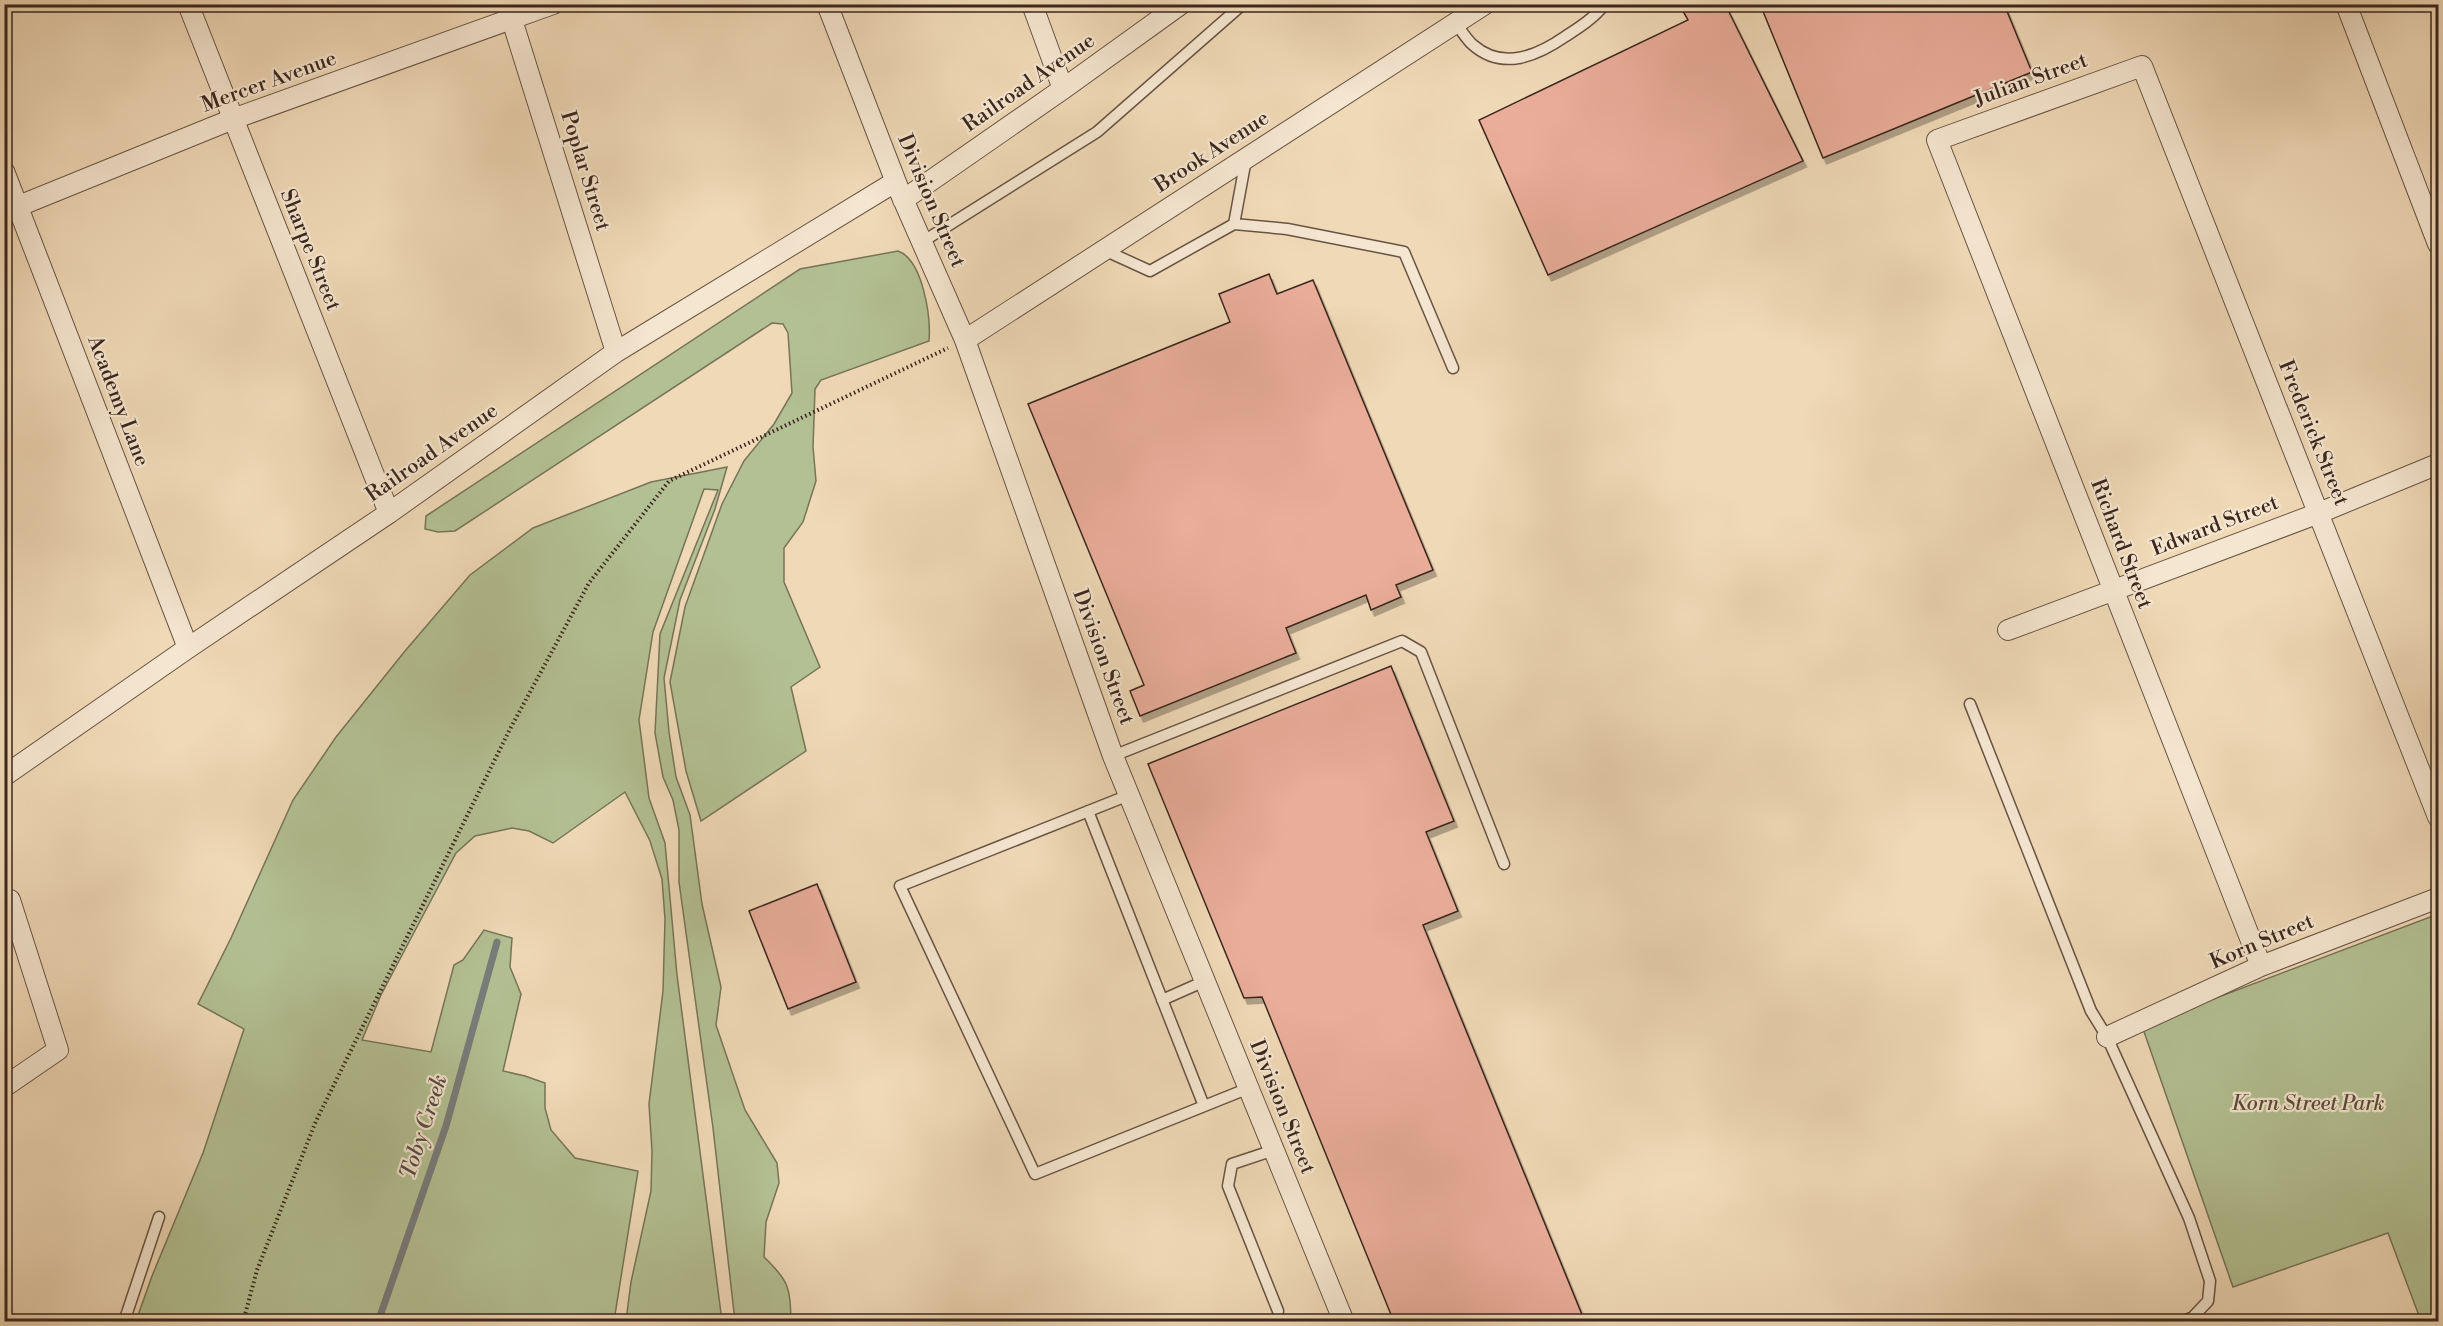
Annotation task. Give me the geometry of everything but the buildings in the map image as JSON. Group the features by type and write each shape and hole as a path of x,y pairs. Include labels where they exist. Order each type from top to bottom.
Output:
{"street":[{"name":"Sharpe Street","path":"188,4 388,513"},
{"name":"Mercer Avenue","path":"11,210 233,119 510,13 553,4"},
{"name":"Division Street","path":"827,4 899,191 965,340 1113,756 1344,1322"},
{"path":"1032,4 1063,89"},
{"name":"Railroad Avenue","path":"6,769 388,513 616,352 899,191 1063,89 1181,4"},
{"name":"Brook Avenue","path":"965,340 1485,4"},
{"path":"2346,4 2439,244"},
{"name":"Poplar Street","path":"510,13 616,352"},
{"name":"Julian Street","path":"1937,140 2142,66"},
{"name":"Frederick Street","path":"2142,66 2439,817"},
{"name":"Richard Street","path":"1937,140 2261,966"},
{"name":"Academy Lane","path":"4,171 11,210 188,648"},
{"name":"Edward Street","path":"2008,630 2319,513 2439,464"},
{"name":"Korn Street","path":"2107,1037 2261,966 2439,898"},
{"path":"4,1087 58,1050 10,900"}],"lane":[{"path":"922,242 1097,132 1243,4"},
{"path":"1456,23 1473,45 1491,56 1507,59 1524,58 1545,51 1596,16 1605,4"},
{"path":"1234,224 1246,158"},
{"path":"1104,250 1150,271 1234,224 1287,229 1404,252 1453,368"},
{"path":"1113,756 1402,641 1421,652 1504,864"},
{"path":"1970,704 2091,1011 2107,1037 2190,1218 2210,1281 2208,1301 2193,1317 2182,1322"},
{"path":"1129,795 900,886 1035,1174 1249,1088"},
{"path":"1088,811 1204,1106"},
{"path":"1162,1000 1205,981"},
{"path":"1274,1150 1232,1164 1228,1186 1278,1311"},
{"path":"123,1322 159,1217"}],"path":[{"path":"243,1322 257,1270 316,1121 510,729 590,583 669,481 965,340"}],"green space":[{"path":"898,251 907,256 914,265 924,290 929,318 929,341 821,380 815,389 813,447 816,481 803,522 784,548 784,582 820,667 791,687 806,751 701,821 686,771 670,682 685,607 722,504 744,461 774,424 792,393 788,333 783,324 772,323 455,531 438,532 425,529 426,516 800,269"},
{"path":"727,467 715,509 680,600 664,678 676,777 690,815 702,904 721,987 716,1025 745,1110 777,1163 779,1183 766,1222 764,1257 779,1272 789,1292 791,1321 735,1321 713,1128 679,882 679,830 673,800 663,777 655,733 660,634 718,490 704,489 653,632 639,720 649,798 665,843 677,975 722,1321 626,1321 631,1282 651,1191 652,1151 649,1104 663,991 665,919 662,879 650,841 625,792 553,843 529,831 512,828 475,836 456,853 381,995 362,1040 431,1052 454,965 463,960 484,930 512,938 510,967 521,994 503,1071 545,1083 545,1108 551,1130 575,1158 638,1171 614,1321 136,1321 152,1276 203,1153 244,1029 198,1004 231,938 293,800 336,737 470,575 533,528 651,482"},
{"name":"Korn Street Park","path":"2438,914 2438,1321 2421,1321 2388,1233 2233,1287 2142,1026"}],"waterway":[{"name":"Toby Creek","path":"378,1322 446,1126 497,942"}]}
